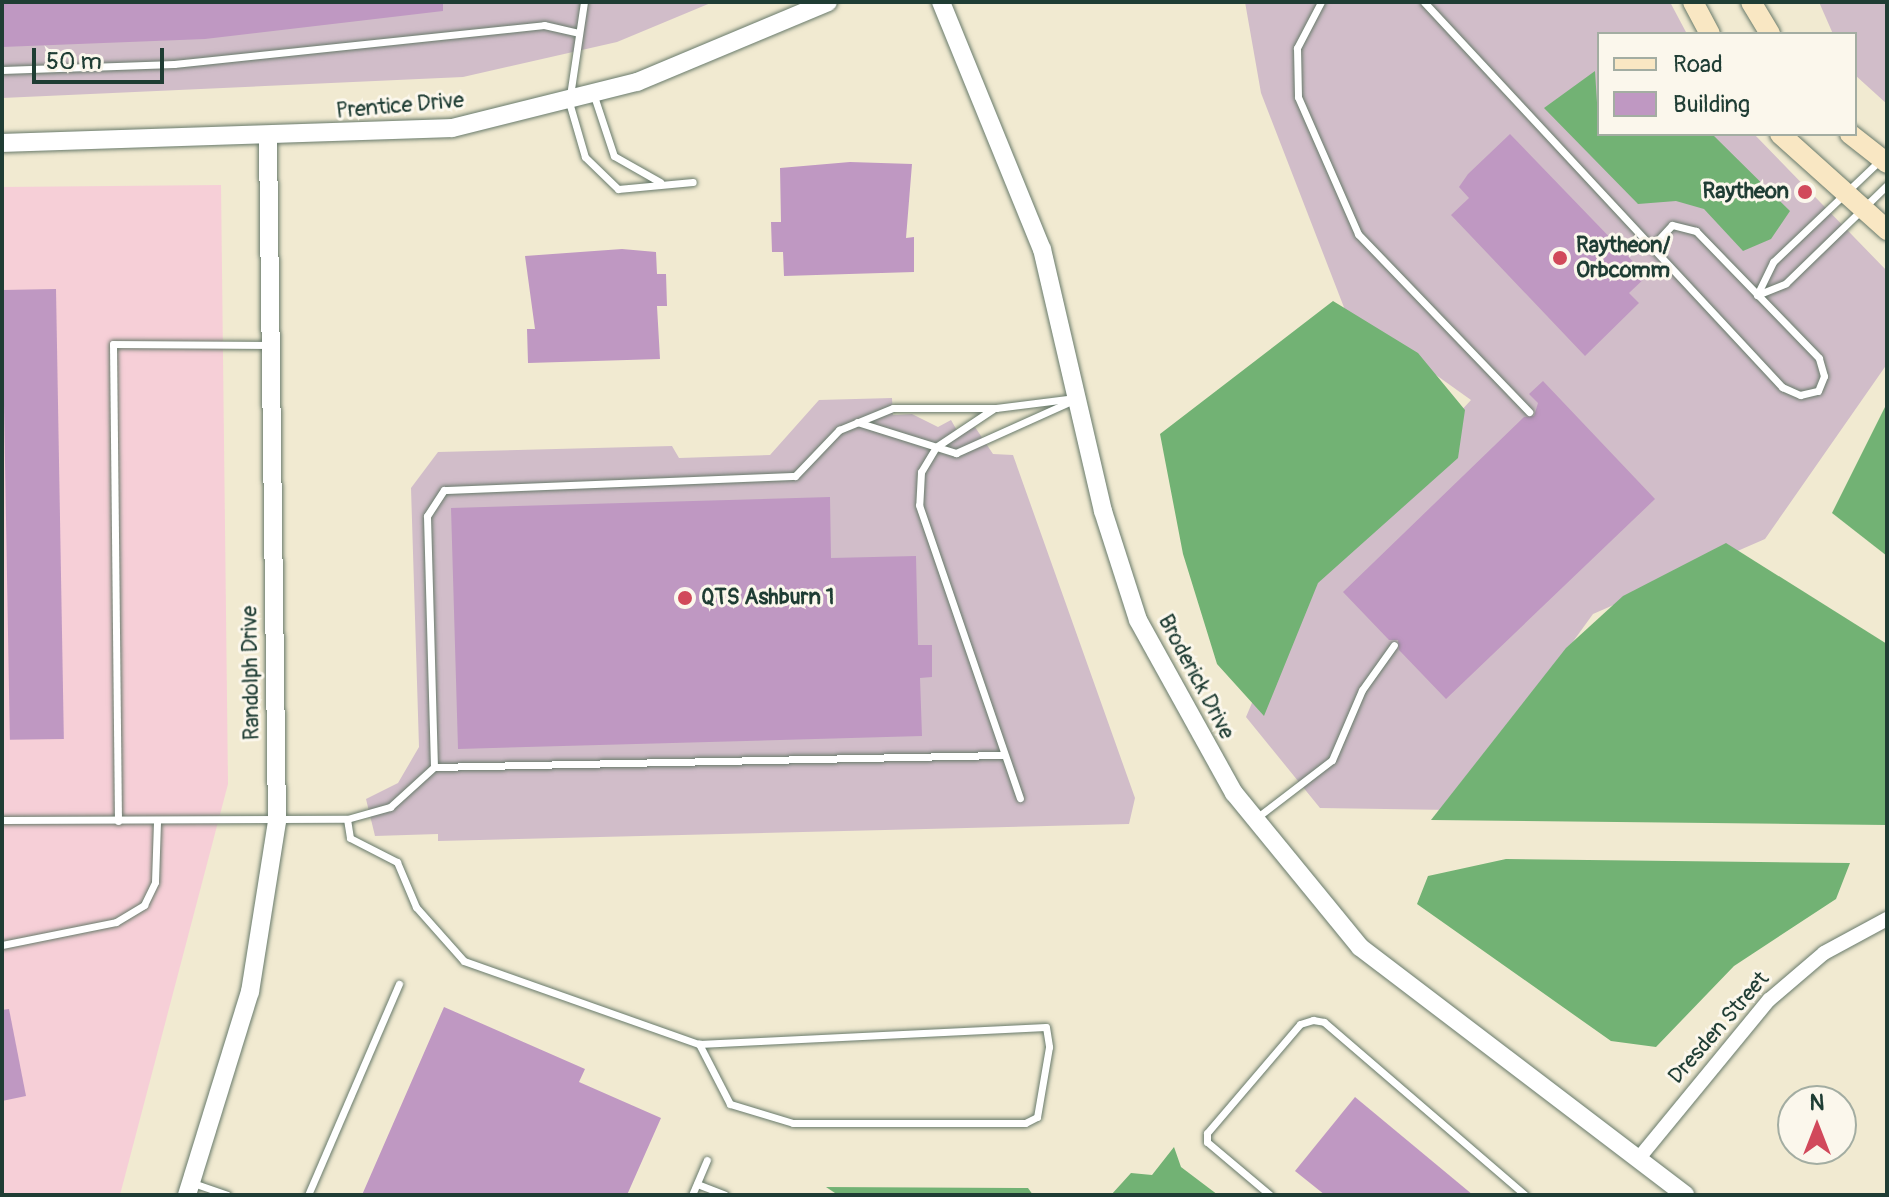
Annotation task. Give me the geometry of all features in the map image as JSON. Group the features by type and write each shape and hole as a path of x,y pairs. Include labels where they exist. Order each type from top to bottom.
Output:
{"main road":[{"path":"1693,2 1709,32"},
{"path":"1751,2 1769,32"},
{"path":"1782,136 1860,211 1887,230"},
{"path":"1853,136 1885,158"}],"street":[{"name":"Prentice Drive","path":"2,143 421,133 594,96 828,2"},
{"name":"Broderick Drive","path":"941,2 1042,249 1077,397 1138,620 1253,820 1360,947 1685,1195"},
{"name":"Randolph Drive","path":"189,1189 263,936 277,821 268,139"},
{"name":"Dresden Street","path":"1639,1158 1777,992 1824,953 1887,919"}],"lane":[{"path":"584,2 575,32 569,102 585,157 604,181 637,190 660,182 693,182"},
{"path":"1321,2 1297,48 1298,97 1358,234 1529,412"},
{"path":"1424,2 1655,243 1782,387 1800,395 1818,391 1824,366 1685,225 1662,230 1655,243"},
{"path":"2,70 174,64 544,25 575,32"},
{"path":"594,96 608,149 633,172 660,182"},
{"path":"1757,295 1773,262 1885,158"},
{"path":"1757,295 1786,283 1887,185"},
{"path":"118,821 113,344 270,345"},
{"path":"434,767 427,516 444,490 795,476 856,422 893,408 996,408 1077,397"},
{"path":"856,422 936,447 971,450 1077,397"},
{"path":"996,408 936,447 921,472 919,505 1020,798"},
{"path":"1253,820 1332,760 1362,690 1394,645"},
{"path":"2,820 347,819 390,807 434,767 1004,755"},
{"path":"347,819 350,838 397,862 416,907 464,961 699,1044 1046,1027 1049,1047 1037,1117 1025,1123 793,1123 730,1104 699,1044"},
{"path":"2,945 116,922 144,905 155,882 157,821"},
{"path":"308,1195 399,984"},
{"path":"1270,1195 1207,1142 1207,1133 1300,1024 1313,1020 1324,1022 1525,1195"},
{"path":"692,1195 707,1160"},
{"path":"697,1184 725,1195"},
{"path":"189,1189 227,1195"}],"shaded area":[{"path":"2,2 713,2 617,42 463,77 2,98"},
{"path":"1245,2 1670,2 1686,32 1597,32 1597,136 1756,136 1887,271 1887,364 1765,539 1593,614 1451,810 1320,808 1246,717 1303,582 1471,400 1345,310 1261,93"},
{"path":"1819,2 1887,2 1887,104 1857,77 1857,32 1832,32"},
{"path":"221,185 228,784 120,1195 2,1195 2,187"},
{"path":"892,398 893,415 912,414 938,427 951,420 959,434 975,427 993,454 1013,455 1135,798 1129,824 438,841 438,834 375,836 366,799 398,783 419,747 411,488 438,452 672,446 679,458 770,455 819,400"}],"green space":[{"path":"1595,71 1597,136 1714,136 1790,211 1771,239 1743,251 1704,209 1676,201 1638,204 1544,108"},
{"path":"1333,301 1418,353 1465,410 1458,458 1318,583 1264,716 1217,664 1183,554 1160,434"},
{"path":"1887,403 1887,556 1832,513"},
{"path":"1726,543 1887,644 1887,825 1431,820 1566,648 1623,596"},
{"path":"1506,859 1850,863 1836,899 1734,966 1656,1047 1611,1041 1417,904 1428,876"},
{"path":"1174,1147 1181,1167 1218,1195 1111,1195 1131,1173 1152,1175"},
{"path":"826,1187 1028,1188 1033,1195 838,1195"}],"building":[{"path":"2,2 443,2 443,11 205,39 2,47"},
{"name":"Raytheon/ Orbcomm","path":"1510,134 1647,276 1629,293 1639,303 1585,356 1451,215 1469,198 1459,187 1468,174"},
{"path":"850,162 912,164 906,238 914,237 914,272 784,276 783,252 772,252 771,222 781,222 780,168"},
{"path":"622,249 656,252 657,274 666,274 667,306 657,306 660,359 528,363 527,329 535,329 525,256"},
{"path":"56,289 64,739 10,740 2,290"},
{"path":"1543,381 1655,499 1446,699 1399,650 1398,640 1389,640 1343,592 1524,417 1534,416 1538,403 1529,394"},
{"name":"QTS Ashburn 1","path":"830,497 831,558 916,556 918,645 932,645 932,677 920,678 922,736 458,749 451,508"},
{"path":"444,1007 585,1069 579,1082 661,1118 627,1195 362,1195"},
{"path":"9,1009 26,1096 2,1101 2,1010"},
{"path":"1355,1097 1473,1195 1325,1195 1295,1171"}],"place":[{"name":"Raytheon","path":"1805,192"},
{"name":"Raytheon/ Orbcomm","path":"1560,258"},
{"name":"QTS Ashburn 1","path":"685,598"}]}
